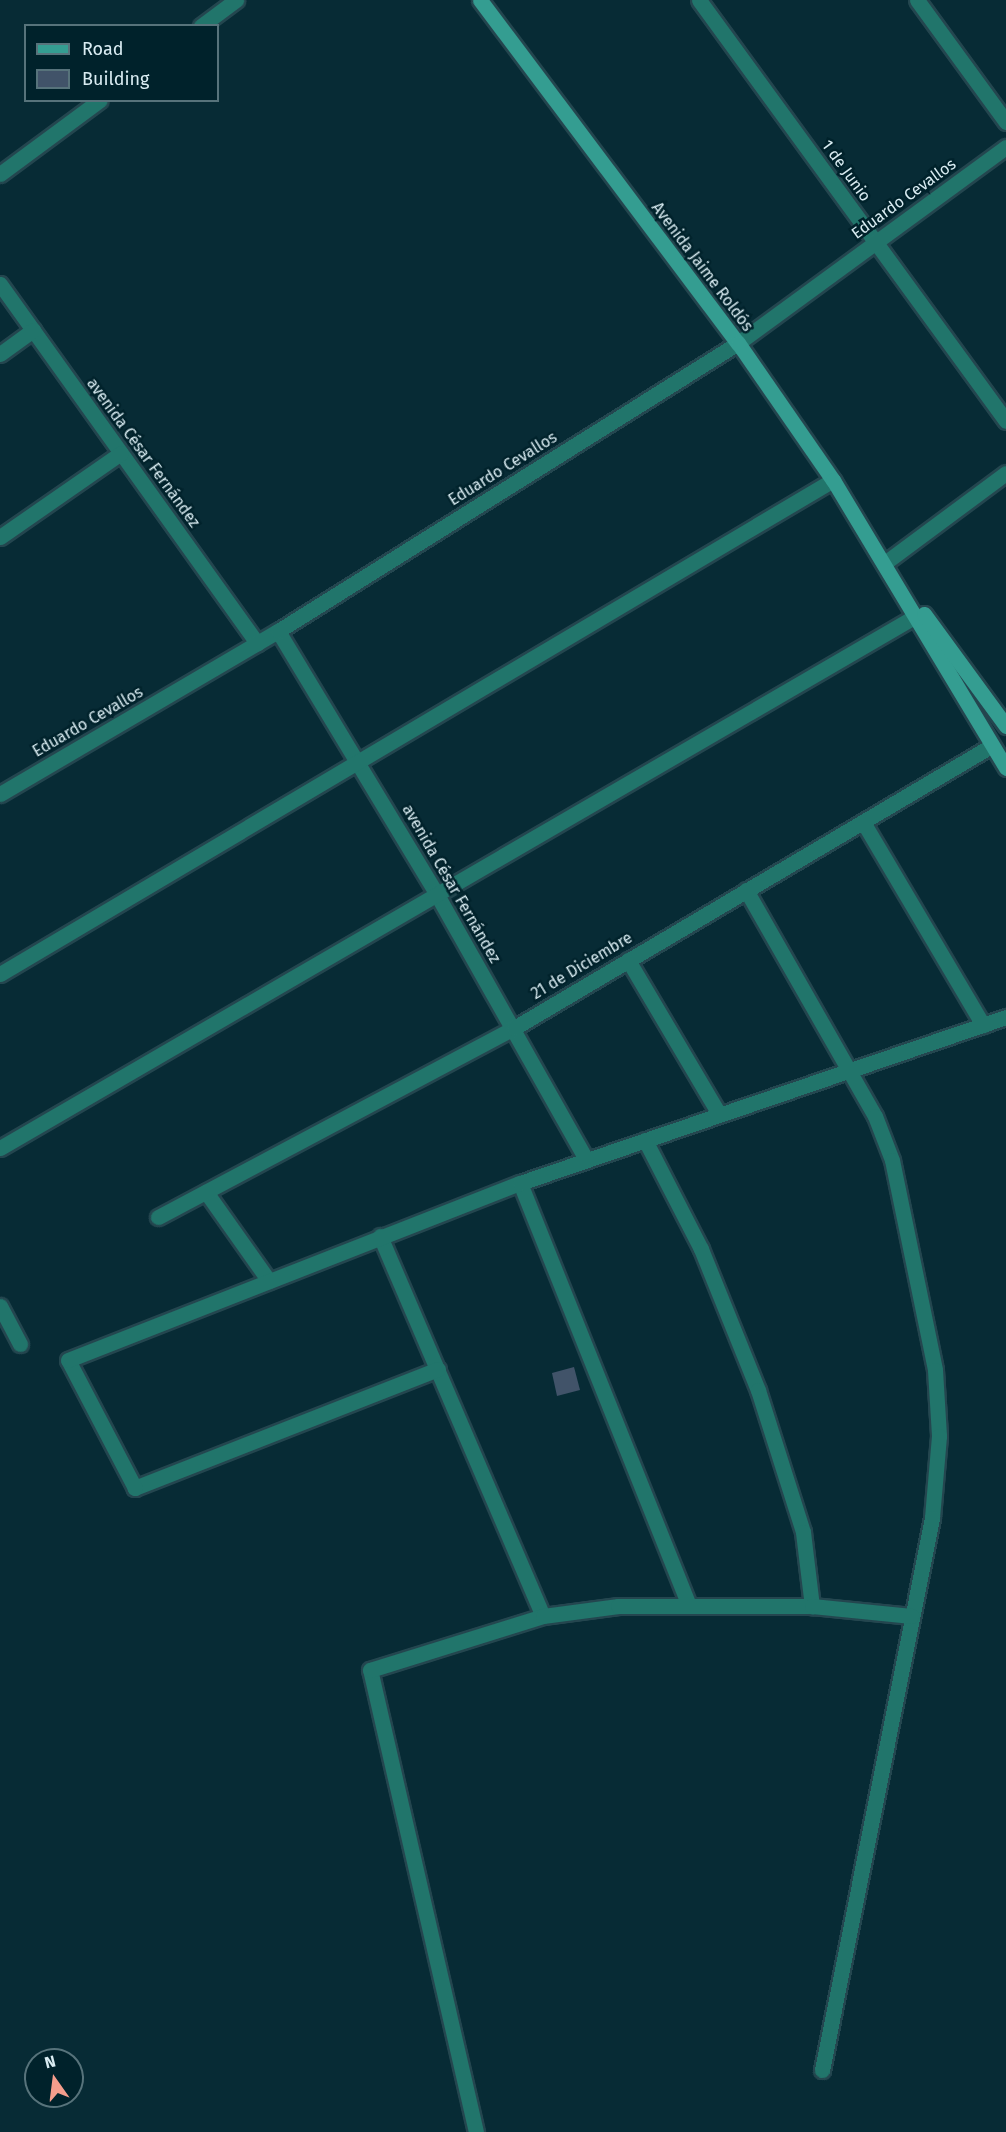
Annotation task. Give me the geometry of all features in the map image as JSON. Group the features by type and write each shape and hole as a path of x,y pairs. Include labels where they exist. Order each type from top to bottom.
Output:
{"street":[{"path":"204,24 236,0"},
{"name":"Avenida Jaime Roldós","path":"480,0 738,344 833,480 886,562 1006,726"},
{"name":"1 de Junio","path":"699,0 1006,421"},
{"path":"916,0 1006,122"},
{"path":"0,174 97,102"},
{"name":"Eduardo Cevallos","path":"0,795 278,631 738,344 1006,147"},
{"name":"avenida César Fernández","path":"0,284 257,643"},
{"path":"0,354 33,330"},
{"path":"0,537 121,453"},
{"path":"886,562 1006,473"},
{"path":"0,974 833,480"},
{"name":"Avenida Jaime Roldós","path":"886,562 991,746"},
{"path":"0,1148 916,616"},
{"name":"avenida César Fernández","path":"278,631 436,893 586,1159"},
{"path":"991,746 1005,770"},
{"name":"21 de Diciembre","path":"158,1216 513,1028 991,746"},
{"path":"863,822 983,1025"},
{"path":"746,890 853,1070 891,1160 935,1370 939,1436 932,1518 822,2070"},
{"path":"628,960 719,1114"},
{"path":"438,1369 135,1488 68,1360 520,1183 1006,1017"},
{"path":"645,1140 701,1250 758,1390 803,1532 812,1606"},
{"path":"520,1183 688,1603"},
{"path":"206,1192 269,1281"},
{"path":"380,1236 543,1616"},
{"path":"0,1306 20,1344"},
{"path":"476,2132 370,1670 543,1616 618,1606 688,1603 812,1606 912,1616"}],"building":[{"path":"574,1367 580,1390 557,1396 552,1373"}]}
